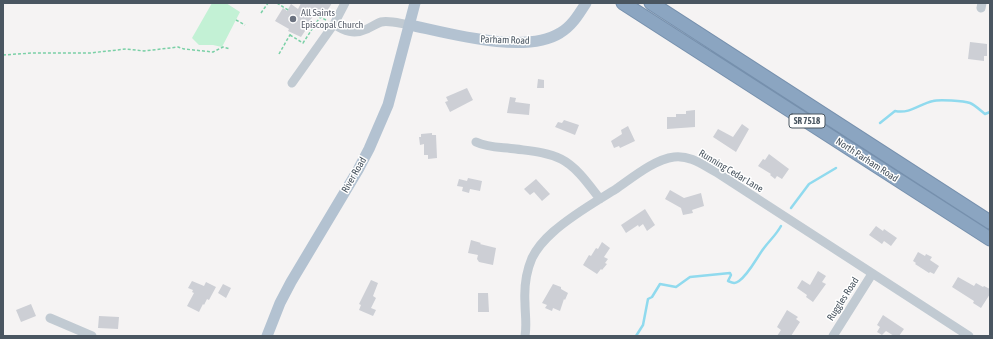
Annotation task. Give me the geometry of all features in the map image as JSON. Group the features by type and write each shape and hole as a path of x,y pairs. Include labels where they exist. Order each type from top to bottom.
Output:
{"highway":[{"name":"North Parham Road","path":"624,3 990,239"},
{"name":"North Parham Road","path":"651,3 990,222"}],"main road":[{"name":"River Road","path":"267,336 290,282 358,170 369,149 388,105 415,3"},
{"name":"Parham Road","path":"410,25 472,39 496,42 534,41 549,38 561,33 574,21 586,3"}],"street":[{"path":"292,83 331,20 345,3"},
{"path":"331,20 343,30 357,32 366,30 379,23 386,22 410,25"},
{"path":"476,142 488,146 515,148 562,159 576,170 600,199"},
{"name":"Running Cedar Lane","path":"525,336 525,282 533,256 543,242 554,231 600,199 661,160 674,157 687,158 716,172 969,336"},
{"name":"Ruggles Road","path":"833,336 872,274"},
{"path":"50,318 92,336"}],"path":[{"path":"261,13 268,3"},
{"path":"277,3 288,10"},
{"path":"290,35 303,43 320,17 326,21 331,20"},
{"path":"236,20 245,25"},
{"path":"279,54 291,33"},
{"path":"3,55 32,53 90,53 126,49 144,51 178,47 213,52 223,47 230,49"}],"green space":[{"path":"212,3 226,3 240,12 222,47 213,45 199,45 192,38"}],"building":[{"name":"All Saints Episcopal Church","path":"301,3 332,3 323,18 315,13 301,37 288,31 289,29 275,21 283,8 287,11 291,4 298,9"},
{"path":"970,42 987,44 987,56 984,56 984,61 968,59"},
{"path":"538,79 544,80 544,88 537,88"},
{"path":"467,88 473,100 450,112 445,102 448,101 446,97"},
{"path":"510,97 516,98 515,102 530,104 529,115 507,113"},
{"path":"695,110 695,127 667,129 667,117 676,117 676,114 686,114 686,111"},
{"path":"564,120 579,125 575,135 555,127 558,122 562,123"},
{"path":"742,124 749,129 736,152 713,137 718,129 733,137"},
{"path":"628,126 635,141 620,148 619,146 614,148 611,141 622,134 621,130"},
{"path":"432,133 432,135 436,135 437,158 428,159 428,155 424,155 424,144 420,145 419,137 421,137 421,134"},
{"path":"769,154 789,169 782,179 777,176 775,179 770,175 771,174 758,166"},
{"path":"468,178 482,181 480,191 470,189 469,193 462,191 463,187 457,186 459,179 467,181"},
{"path":"536,179 550,194 542,201 534,192 530,195 524,189"},
{"path":"670,190 684,198 701,193 704,206 692,210 693,213 683,215 681,208 665,199"},
{"path":"645,209 655,225 647,231 643,224 639,227 638,225 626,233 621,225"},
{"path":"876,226 883,231 884,229 897,238 891,246 884,241 882,244 869,235"},
{"path":"471,240 496,248 493,265 479,262 477,259 478,255 468,253"},
{"path":"602,242 610,248 604,257 608,259 605,263 607,264 597,274 583,265 589,255 591,256 596,248 598,249"},
{"path":"918,252 925,256 926,254 932,257 930,260 939,266 934,274 929,273 915,264 916,263 913,261"},
{"path":"818,271 826,276 822,282 826,284 813,302 806,297 807,295 797,288 802,280 810,285"},
{"path":"958,277 974,286 976,283 990,289 990,294 981,308 973,303 974,301 952,287"},
{"path":"371,280 378,283 373,296 376,298 371,308 376,310 373,316 359,310 361,305 359,304"},
{"path":"192,281 204,286 206,282 216,287 209,300 207,299 199,312 187,306 194,293 192,292 193,290 188,288"},
{"path":"223,284 231,288 226,298 218,293"},
{"path":"553,284 561,287 561,289 568,293 565,300 564,299 560,311 553,308 552,311 545,308 547,305 542,303"},
{"path":"478,293 488,293 489,312 478,312"},
{"path":"31,304 36,316 21,322 16,310"},
{"path":"787,310 798,317 796,319 800,322 791,336 777,336 781,330 777,327"},
{"path":"883,315 904,329 899,336 894,336 886,331 882,335 877,332 880,327 877,325"},
{"path":"99,316 119,317 118,329 98,328"}],"waterway":[{"path":"880,123 895,111 901,112 910,110 936,100 967,102 974,105 985,114 990,112"},
{"path":"791,208 809,184 836,168"},
{"path":"636,336 643,325 648,299 652,297 660,284 676,287 690,277 730,273 731,275 728,281 734,283 738,282 753,265 781,226"}],"place":[{"name":"All Saints Episcopal Church","path":"293,19"}]}
